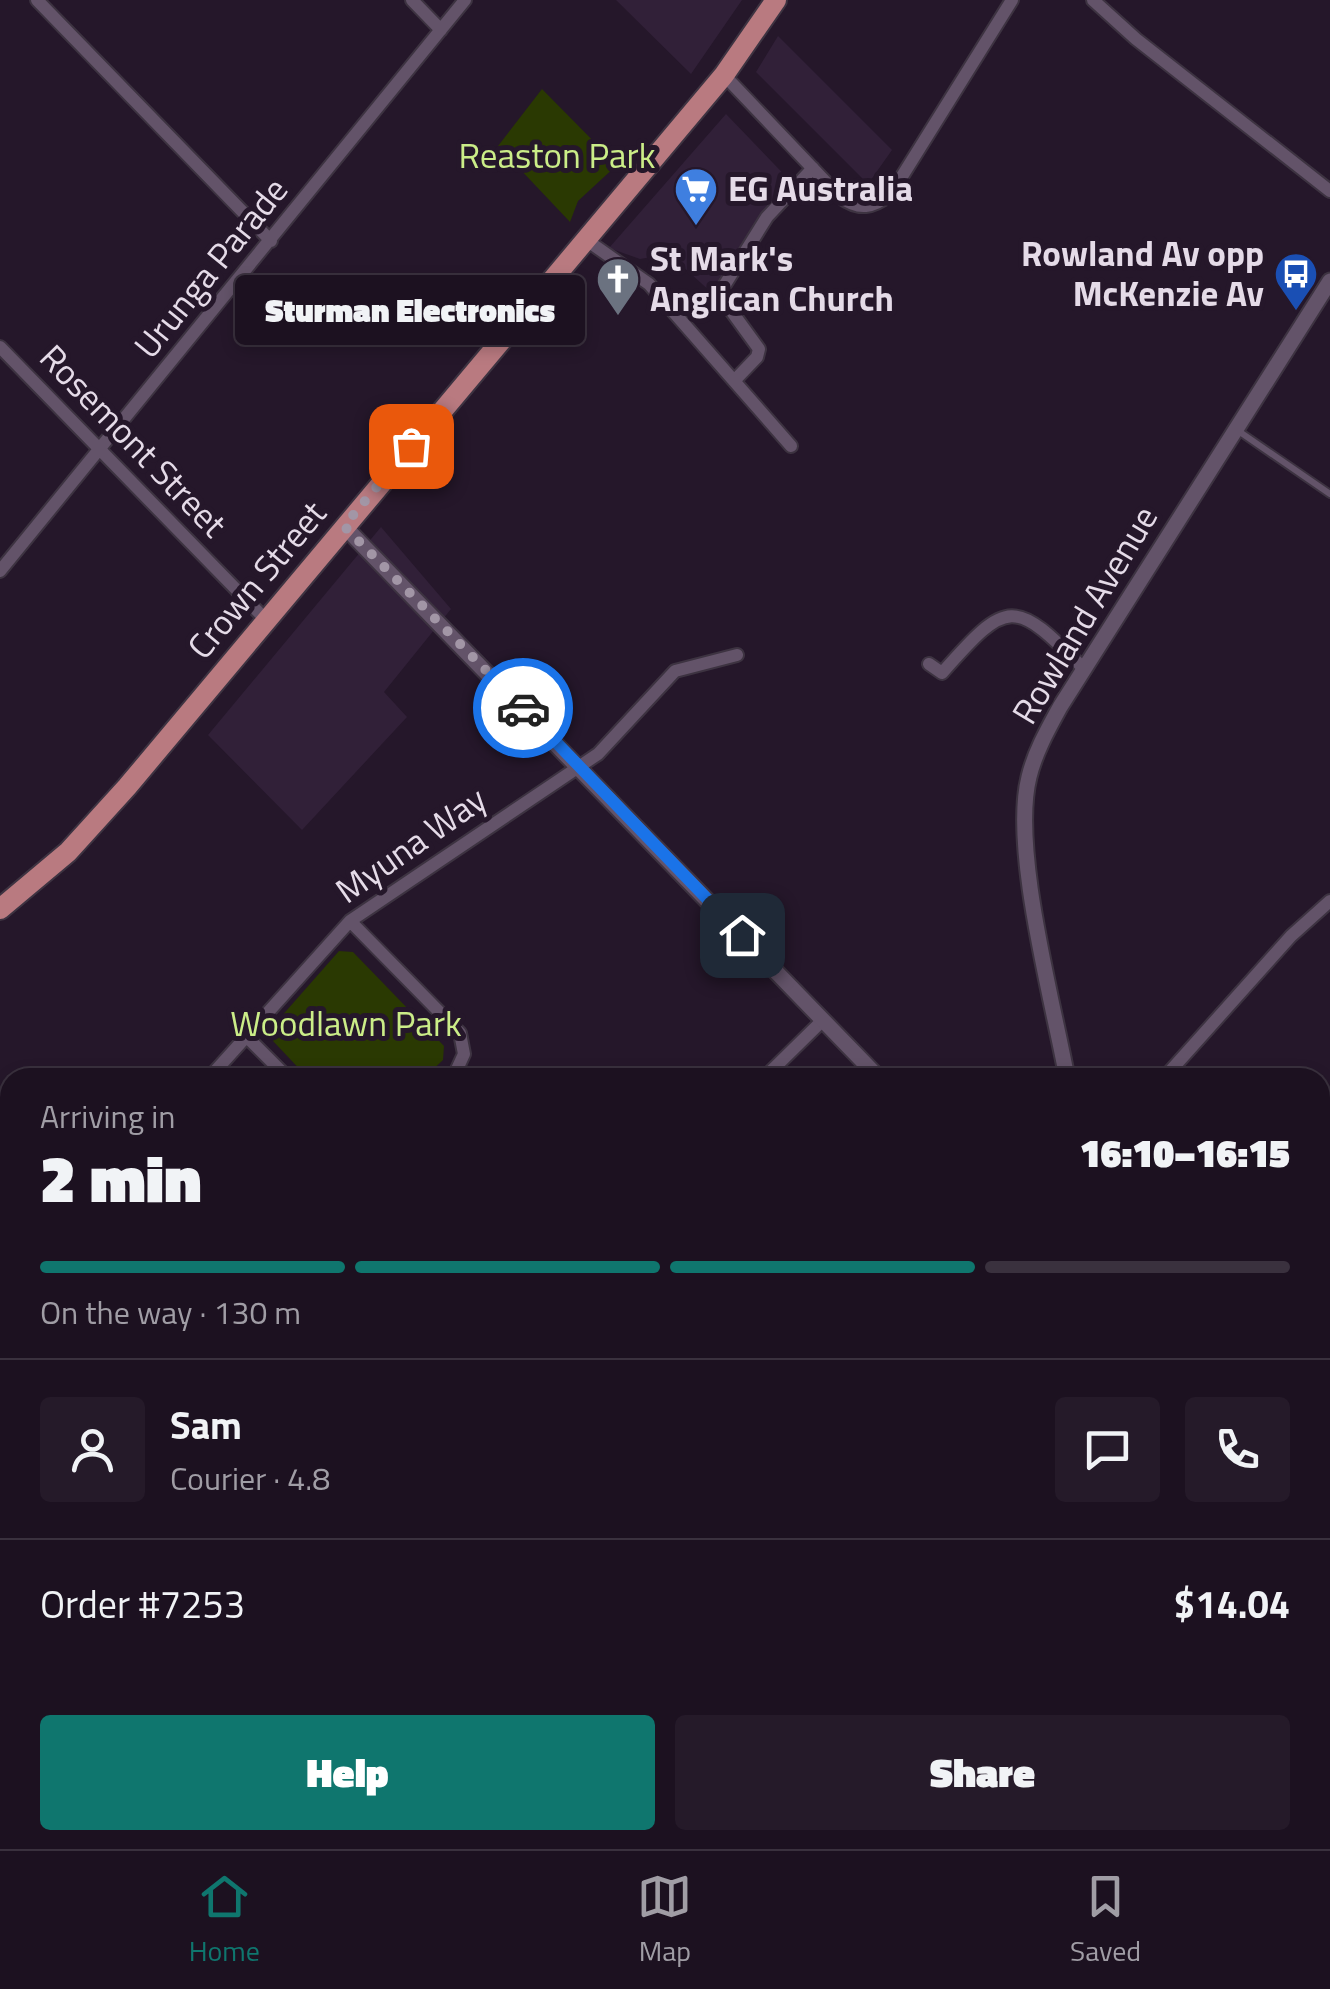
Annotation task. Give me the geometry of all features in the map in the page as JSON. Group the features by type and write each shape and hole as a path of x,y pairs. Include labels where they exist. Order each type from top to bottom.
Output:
{"main road":[{"name":"Crown Street","path":"0,909 68,852 724,76 776,0"}],"street":[{"path":"37,0 271,241"},
{"path":"412,0 441,30"},
{"name":"Urunga Parade","path":"0,571 102,451 465,0"},
{"path":"724,76 840,197 857,206 878,205 891,194 1012,0"},
{"path":"1093,0 1136,40 1330,191"},
{"path":"734,381 758,357 759,349 720,294 767,216 813,168"},
{"path":"585,239 650,284 791,446"},
{"name":"Rowland Avenue","path":"1065,1068 1030,874 1025,803 1028,780 1044,735 1330,281"},
{"name":"Rosemont Street","path":"0,347 266,620"},
{"path":"344,526 869,1068"},
{"path":"929,664 942,674 992,620 1019,616 1039,624 1084,669"},
{"name":"Myuna Way","path":"218,1068 350,920 598,754 675,671 737,655"},
{"path":"1173,1068 1290,936 1330,901"},
{"path":"350,920 460,1033 464,1054 458,1068"},
{"path":"774,1068 823,1020"},
{"path":"246,1036 278,1068"}],"lane":[{"path":"1236,429 1330,494"}],"shaded area":[{"path":"616,0 742,0 691,74"},
{"path":"778,36 892,150 868,184 756,72"},
{"path":"726,114 798,189 712,293 669,254 640,259 609,248"},
{"path":"381,527 451,609 384,692 407,717 302,830 208,735"}],"green space":[{"name":"Reaston Park","path":"542,89 617,165 578,201 570,222 498,146"},
{"name":"Woodlawn Park","path":"339,951 353,952 444,1046 443,1060 435,1068 298,1068 273,1041 272,1027"}],"way so far":[{"path":"411,446 344,526 523,708"}],"place":[{"name":"EG Australia","path":"696,227"},
{"name":"Rowland Av opp McKenzie Av","path":"1296,312"},
{"name":"St Mark's Anglican Church","path":"618,317"},
{"name":"Sturman Electronics","path":"411,446"}],"route":[{"path":"523,708 742,935"}]}
